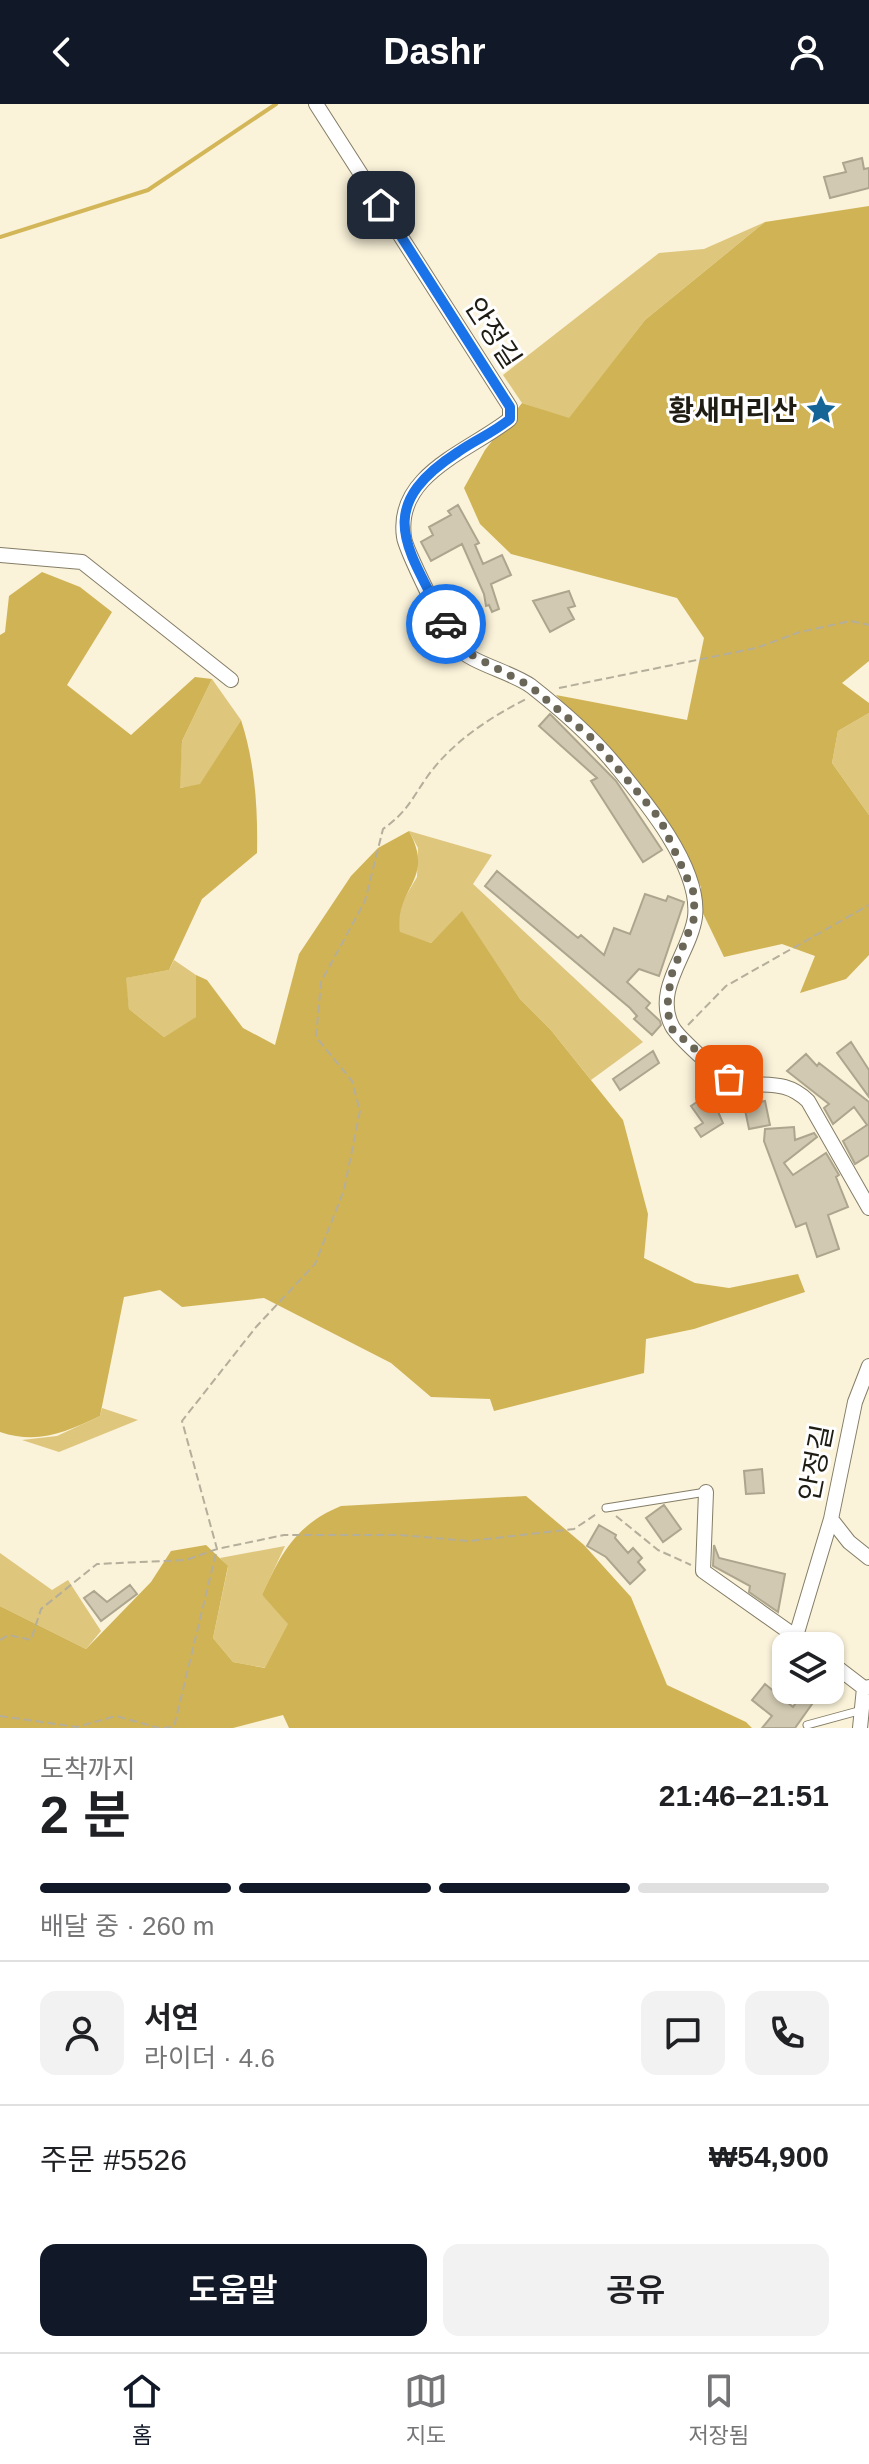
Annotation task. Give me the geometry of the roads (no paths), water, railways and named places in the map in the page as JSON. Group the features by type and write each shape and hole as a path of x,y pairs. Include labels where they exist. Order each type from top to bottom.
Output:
{"street":[{"name":"안정길","path":"316,104 510,407 510,419 485,438 457,452 409,494 404,517 404,539 457,647 537,693 594,740 660,819 693,891 695,916 671,976 667,1009 672,1029 729,1079 794,1087 808,1101 869,1208"},
{"path":"0,555 82,562 231,680"},
{"name":"안정길","path":"869,1366 855,1402 831,1519 849,1542 869,1558"},
{"path":"706,1492 703,1571 790,1632"},
{"path":"797,1632 831,1519"},
{"path":"844,1672 866,1688 866,1713 860,1728"}],"lane":[{"path":"606,1508 706,1492"},
{"path":"807,1725 866,1713"}],"waterway":[{"path":"0,237 148,190 276,104"}],"place":[{"name":"황새머리산","path":"821,410"}]}
